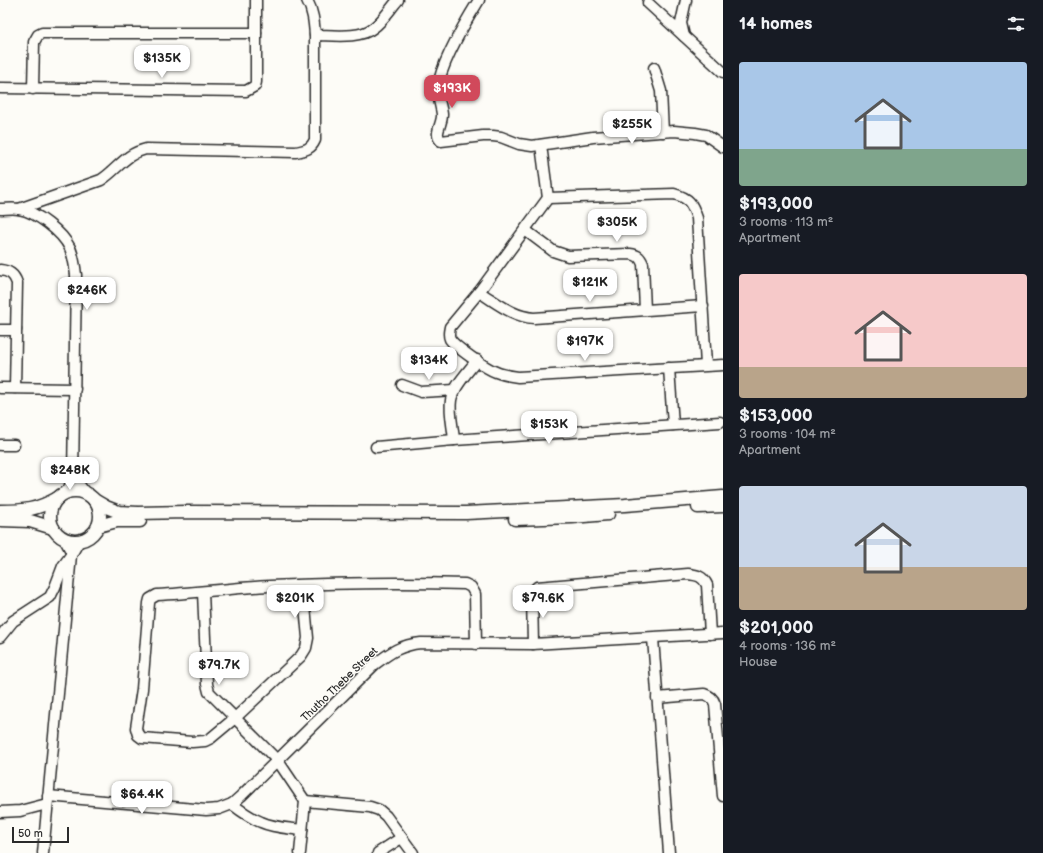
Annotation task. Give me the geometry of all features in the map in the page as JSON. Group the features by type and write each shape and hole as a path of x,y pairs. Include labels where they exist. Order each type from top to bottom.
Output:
{"main road":[{"path":"0,511 28,511 41,507 73,491 89,497 118,512 138,513 466,513 625,505 723,497"},
{"path":"63,495 52,507 50,518 56,533 65,540 79,541 92,534 98,526 100,515 97,504 89,497"},
{"path":"98,526 126,520 482,520 565,517 723,506"},
{"path":"0,520 30,521 53,528"}],"street":[{"path":"0,88 246,91 255,86 256,82 256,0"},
{"path":"0,209 19,209 101,180 110,174 131,154 146,149 296,152 312,147 315,140 315,35 314,20 307,0"},
{"path":"315,35 360,35 368,32 374,28 398,0"},
{"path":"479,0 441,75 438,88 442,114 438,137 441,141 494,136 527,146 593,137 674,131 701,134 723,147"},
{"path":"684,36 681,23 686,0"},
{"path":"648,3 723,72"},
{"path":"33,89 34,42 38,35 42,33 256,33"},
{"path":"654,68 661,91 663,132"},
{"path":"541,145 548,198 479,292 450,327 448,332 449,338 452,342 494,372 506,376 518,377 723,364"},
{"path":"548,198 674,194 682,196 690,202 694,208 697,218 706,365"},
{"path":"19,209 46,221 59,233 69,246 74,260 76,275 74,476 63,495"},
{"path":"524,230 553,251 568,256 630,254 641,258 643,264 645,310"},
{"path":"0,270 6,270 11,273 17,283 15,388"},
{"path":"479,292 516,315 523,317 703,306"},
{"path":"0,330 16,330"},
{"path":"454,440 451,398 455,390 477,360"},
{"path":"669,368 673,425"},
{"path":"402,385 421,392 455,390"},
{"path":"0,388 75,389"},
{"path":"376,447 454,440 720,422"},
{"path":"0,445 14,445"},
{"path":"74,476 89,497"},
{"path":"43,853 72,554 65,540"},
{"path":"0,637 13,621 50,597 63,566 79,541"},
{"path":"533,644 532,595 534,590 537,588 688,574 701,577 707,584 710,634"},
{"path":"304,585 308,638 306,648 301,656 235,718 211,738 200,742 142,738 138,735 136,731 142,689 148,603 150,599 157,595 269,586 304,585 418,582 465,584 471,587 475,594 476,644"},
{"path":"203,592 206,684 209,692 214,698 278,761 305,801 300,853"},
{"name":"Thutho Thebe Street","path":"0,812 20,811 48,800 206,810 219,809 232,804 278,761 375,664 390,653 407,644 533,644 723,633"},
{"path":"652,638 658,698 669,853"},
{"path":"658,698 704,694 713,699 715,704 723,796"},
{"path":"305,801 370,807 379,810 386,816 413,853"},
{"path":"232,804 251,818 262,823 272,826 302,830"},
{"path":"378,853 401,838"}]}
